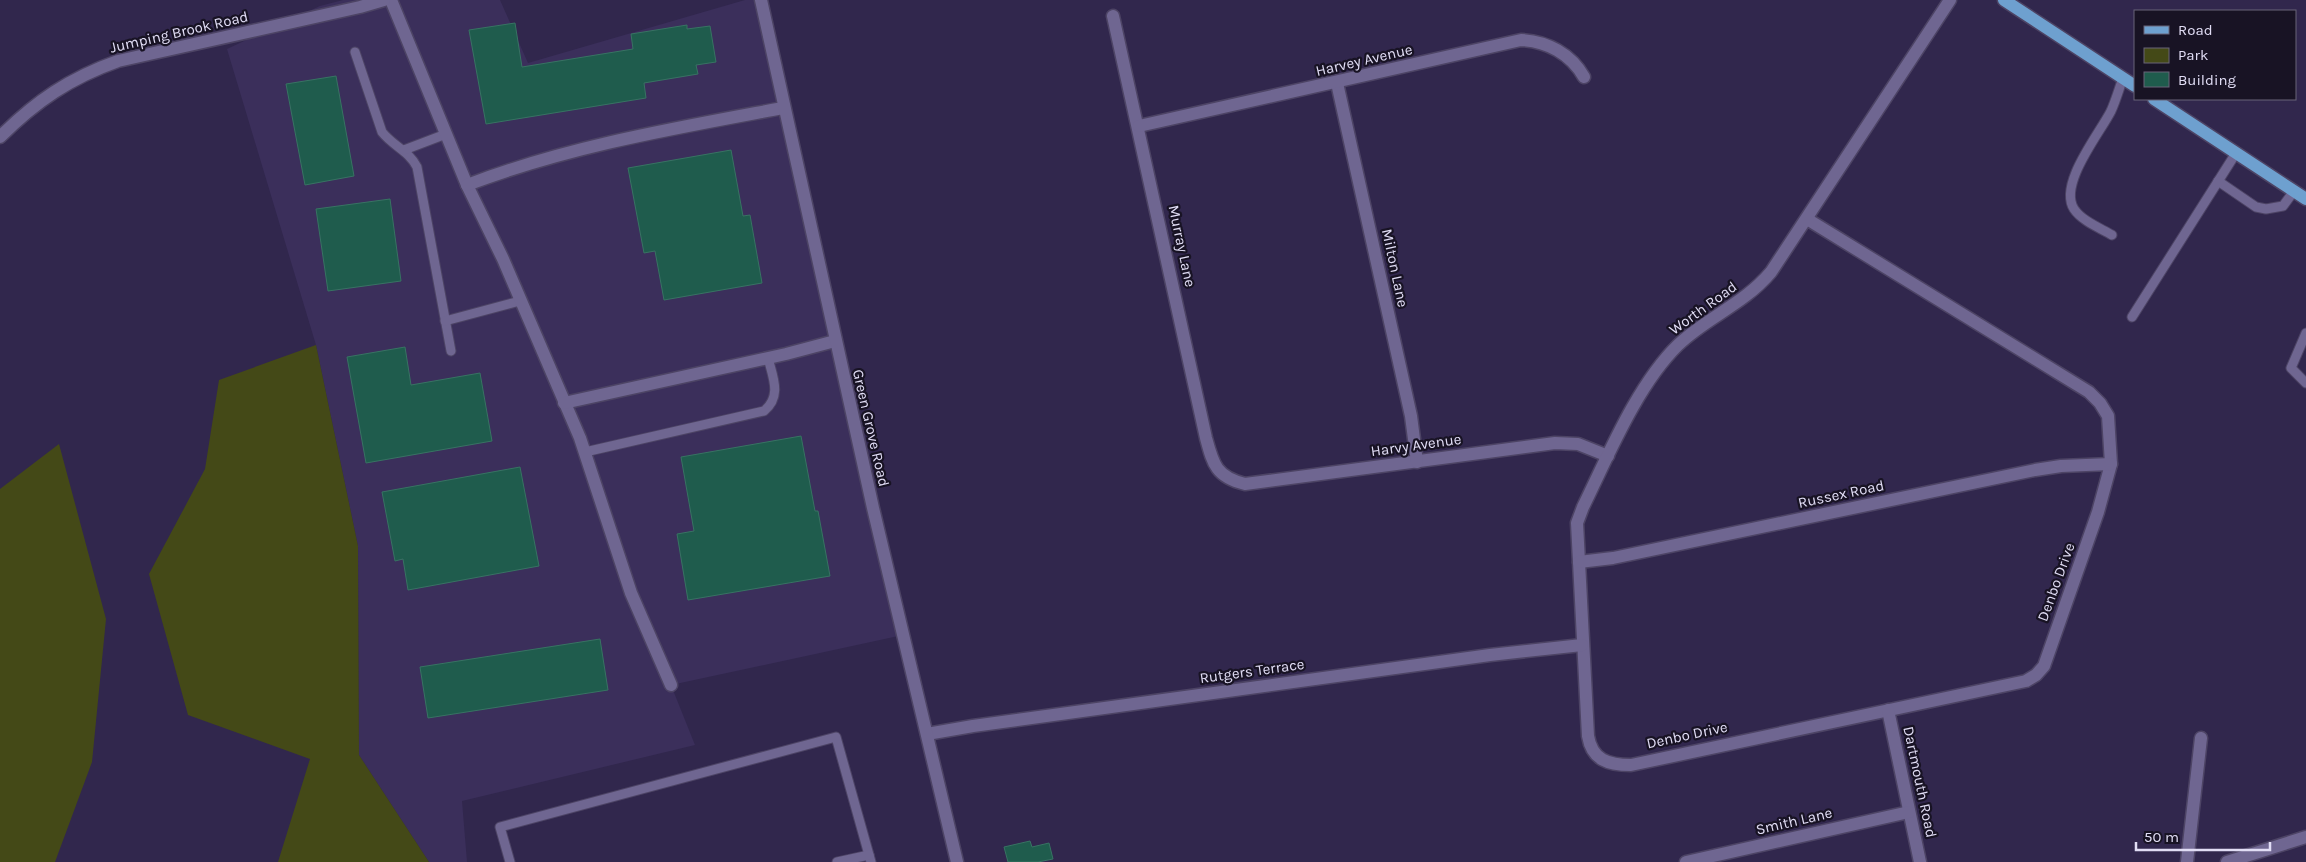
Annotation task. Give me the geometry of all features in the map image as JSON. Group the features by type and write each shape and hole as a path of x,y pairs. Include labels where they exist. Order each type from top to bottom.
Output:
{"main road":[{"path":"2004,0 2134,85"},
{"path":"2156,100 2306,199"}],"street":[{"name":"Jumping Brook Road","path":"0,137 24,112 42,99 60,87 98,68 118,61 384,0"},
{"path":"391,0 467,185 520,301 585,452 630,592 671,685"},
{"name":"Green Grove Road","path":"761,0 835,341 957,862"},
{"name":"Worth Road","path":"1604,762 1594,754 1588,736 1577,523 1583,507 1641,394 1666,359 1692,332 1739,302 1761,284 1807,219 1950,0"},
{"name":"Murray Lane","path":"1113,16 1139,126 1206,438 1218,470 1227,478"},
{"name":"Harvey Avenue","path":"1139,126 1337,83 1521,40 1535,40 1559,51 1569,58 1584,77"},
{"name":"Milton Lane","path":"1337,83 1410,416 1417,462"},
{"path":"467,185 516,166 620,138 783,108"},
{"name":"Denbo Drive","path":"1604,762 1630,765 2026,681 2036,675 2044,666 2098,512 2111,464 2108,416 2100,403 2089,392 1807,219"},
{"path":"564,402 768,358 835,341"},
{"name":"Harvy Avenue","path":"1227,478 1245,484 1555,443 1578,444 1608,456"},
{"name":"Russex Road","path":"1579,562 1613,558 2035,470 2061,466 2111,464"},
{"name":"Rutgers Terrace","path":"927,734 1420,664 1582,645"},
{"name":"Dartmouth Road","path":"1888,710 1920,862"},
{"path":"2187,862 2201,738"},
{"name":"Smith Lane","path":"1686,862 1909,812"},
{"path":"2227,862 2306,837"}],"lane":[{"path":"355,52 382,132 389,141 412,156 418,167 450,351"},
{"path":"2112,235 2075,210 2070,200 2075,176 2082,160 2111,112 2123,78"},
{"path":"404,150 446,134"},
{"path":"2132,317 2236,153"},
{"path":"2218,181 2261,208 2283,206 2294,191"},
{"path":"445,320 520,301"},
{"path":"2306,333 2291,368 2306,382"},
{"path":"585,452 764,411 771,406 775,397 768,358"},
{"path":"510,862 500,826 836,737 870,859 837,862"}],"shaded area":[{"path":"343,0 500,0 528,63 745,0 762,0 903,635 671,685 695,745 462,801 467,862 429,862 359,755 358,546 316,345 227,49 320,6"}],"green space":[{"path":"316,345 358,546 359,755 429,862 278,862 310,759 188,715 149,574 205,469 219,380"},
{"path":"59,444 106,619 92,762 55,862 0,862 0,489"}],"building":[{"path":"515,23 522,67 633,49 631,34 687,25 687,29 710,26 716,62 696,65 698,74 644,83 646,98 486,124 469,30"},
{"path":"336,76 354,176 305,185 286,84"},
{"path":"731,150 743,216 750,215 762,283 664,300 655,251 644,253 628,168"},
{"path":"390,199 401,281 328,291 316,209"},
{"path":"405,347 411,385 480,373 492,441 366,463 347,357"},
{"path":"801,436 815,511 818,511 830,576 688,600 677,534 694,531 681,457"},
{"path":"520,467 539,566 408,590 403,559 395,561 382,492"},
{"path":"600,639 608,690 428,718 420,667"},
{"path":"1030,841 1032,847 1049,843 1053,859 1038,862 1008,862 1004,847"}]}
